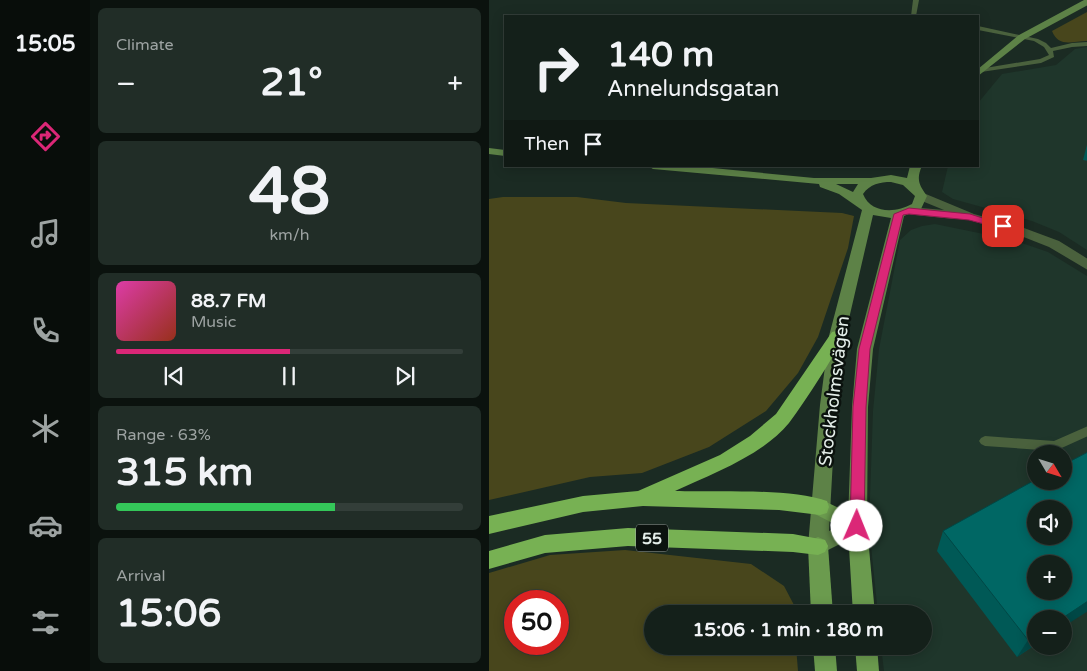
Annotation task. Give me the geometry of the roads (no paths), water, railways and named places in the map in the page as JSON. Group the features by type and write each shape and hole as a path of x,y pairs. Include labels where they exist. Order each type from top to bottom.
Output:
{"highway":[{"path":"640,499 726,460 756,441 782,420 837,336"},
{"path":"489,525 583,504 640,499 779,502 820,507"},
{"name":"55","path":"489,560 545,544 628,537 793,543 818,546"}],"main road":[{"path":"979,73 1022,37 1087,1"},
{"path":"489,151 504,153"},
{"path":"664,167 813,181 887,178 901,180 917,191"},
{"path":"887,178 893,167"},
{"path":"916,167 912,175 917,191"},
{"name":"Stockholmsvägen","path":"818,546 828,405 837,336 864,205 857,194 861,187 871,180"},
{"path":"813,181 846,193 864,205 883,213 904,212"},
{"name":"Stockholmsvägen","path":"857,526 860,407 865,349 904,212 917,206 917,191"},
{"path":"820,507 857,526"},
{"path":"821,605 818,546 857,526"},
{"path":"857,526 863,605"},
{"path":"825,655 826,671"},
{"path":"867,655 868,671"}],"street":[{"path":"917,191 970,217 1020,231 1054,244 1087,266"},
{"path":"904,212 970,217"}],"lane":[{"path":"914,15 917,0"},
{"path":"979,28 1044,43 1051,50 1052,56 1041,61 979,73"},
{"path":"1051,50 1072,44 1087,44"},
{"path":"985,441 1055,446 1087,430"}]}
